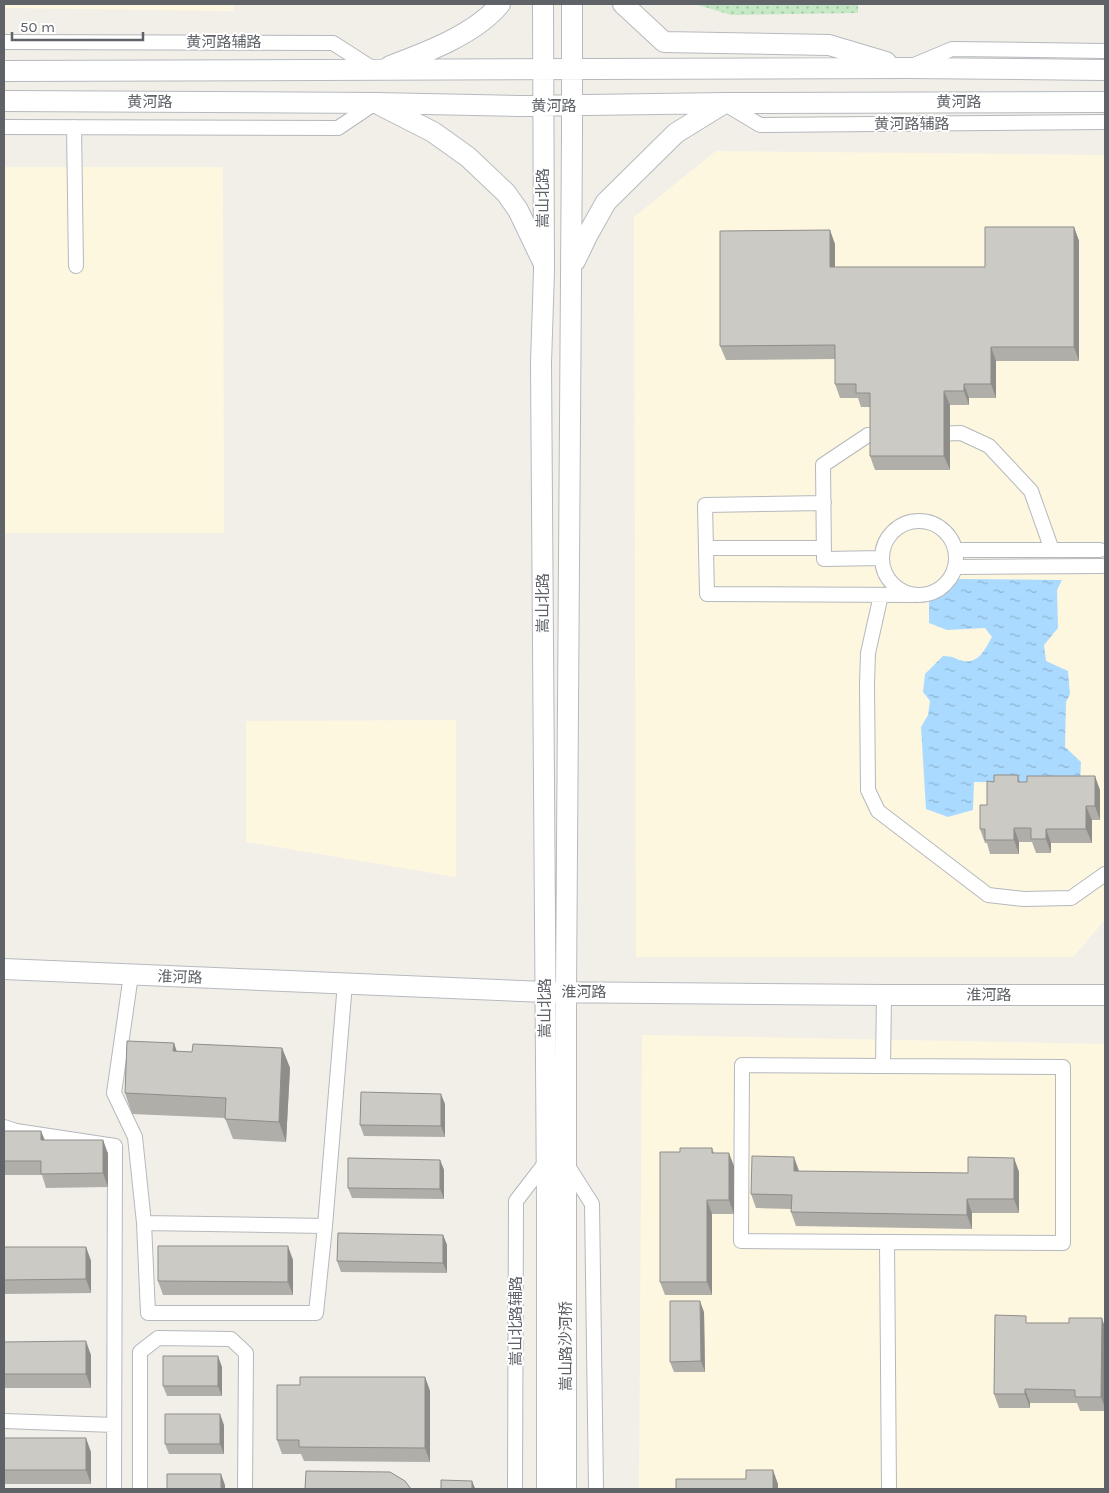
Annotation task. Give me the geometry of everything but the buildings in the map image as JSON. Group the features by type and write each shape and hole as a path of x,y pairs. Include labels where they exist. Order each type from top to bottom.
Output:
{"main road":[{"path":"376,70 447,43 492,13 500,4"},
{"name":"嵩山北路","path":"543,4 544,264 541,363 545,992 556,1162"},
{"name":"嵩山北路","path":"556,1203 556,1162 566,992 572,268 572,4"},
{"path":"623,4 664,42 829,45 907,68"},
{"name":"黄河路","path":"4,71 907,68 1105,70"},
{"name":"黄河路","path":"4,101 542,106 725,103 1105,102"},
{"path":"376,103 433,132 468,157 506,193 518,210 544,264"},
{"path":"572,268 606,202 676,133 725,103"},
{"name":"淮河路","path":"4,969 131,976 545,992 1105,995"},
{"name":"嵩山路沙河桥","path":"547,1489 556,1203"},
{"name":"嵩山路沙河桥","path":"556,1203 566,1489"}],"street":[{"name":"黄河路辅路","path":"4,42 333,43 376,70"},
{"path":"907,68 952,49 1105,51"},
{"path":"4,127 338,128 376,103"},
{"name":"黄河路辅路","path":"725,103 760,125 1105,122"},
{"path":"74,127 76,266"},
{"path":"882,558 824,558 823,465 868,435 962,433 989,446 1031,491 1052,550"},
{"path":"824,504 705,505 706,594 881,595 915,595 925,595 936,592 945,586 952,577 956,567 956,550 947,533 939,526 930,522 910,522 893,531 883,548 883,569 888,579 904,592 915,595"},
{"path":"956,550 1052,550 1103,546 1099,560 1104,569 956,567"},
{"path":"706,548 824,548"},
{"path":"881,595 868,654 867,684 868,790 878,811 988,895 1024,899 1071,898 1105,874"},
{"path":"131,976 114,1093 135,1137 144,1223 148,1313 316,1313 345,983"},
{"path":"883,1066 884,995"},
{"path":"742,1065 883,1066 1063,1068 1063,1243 741,1241 742,1065"},
{"path":"4,1127 16,1131 115,1146 114,1489"},
{"path":"556,1162 592,1204 596,1489"},
{"name":"嵩山北路辅路","path":"515,1489 516,1200 556,1162"},
{"path":"144,1223 325,1226"},
{"path":"887,1242 889,1489"},
{"path":"140,1489 140,1352 158,1338 231,1339 246,1352 244,1489"},
{"path":"4,1421 114,1425"}],"shaded area":[{"path":"4,4 234,4 234,11 4,8"},
{"path":"716,151 1105,155 1105,920 1073,957 636,957 634,217"},
{"path":"4,167 223,167 224,533 4,533"},
{"path":"456,720 456,877 246,842 246,721"},
{"path":"642,1035 1105,1044 1105,1489 639,1489"}],"green space":[{"path":"695,4 858,4 858,13 731,15"}],"water":[{"path":"959,579 1062,580 1057,590 1058,628 1044,645 1046,661 1068,671 1070,694 1066,702 1065,747 1081,762 1080,783 974,782 973,810 948,817 926,809 921,727 928,715 930,701 923,692 925,674 943,656 963,661 977,658 981,655 992,637 985,628 947,630 929,623 929,598 948,591"}]}
